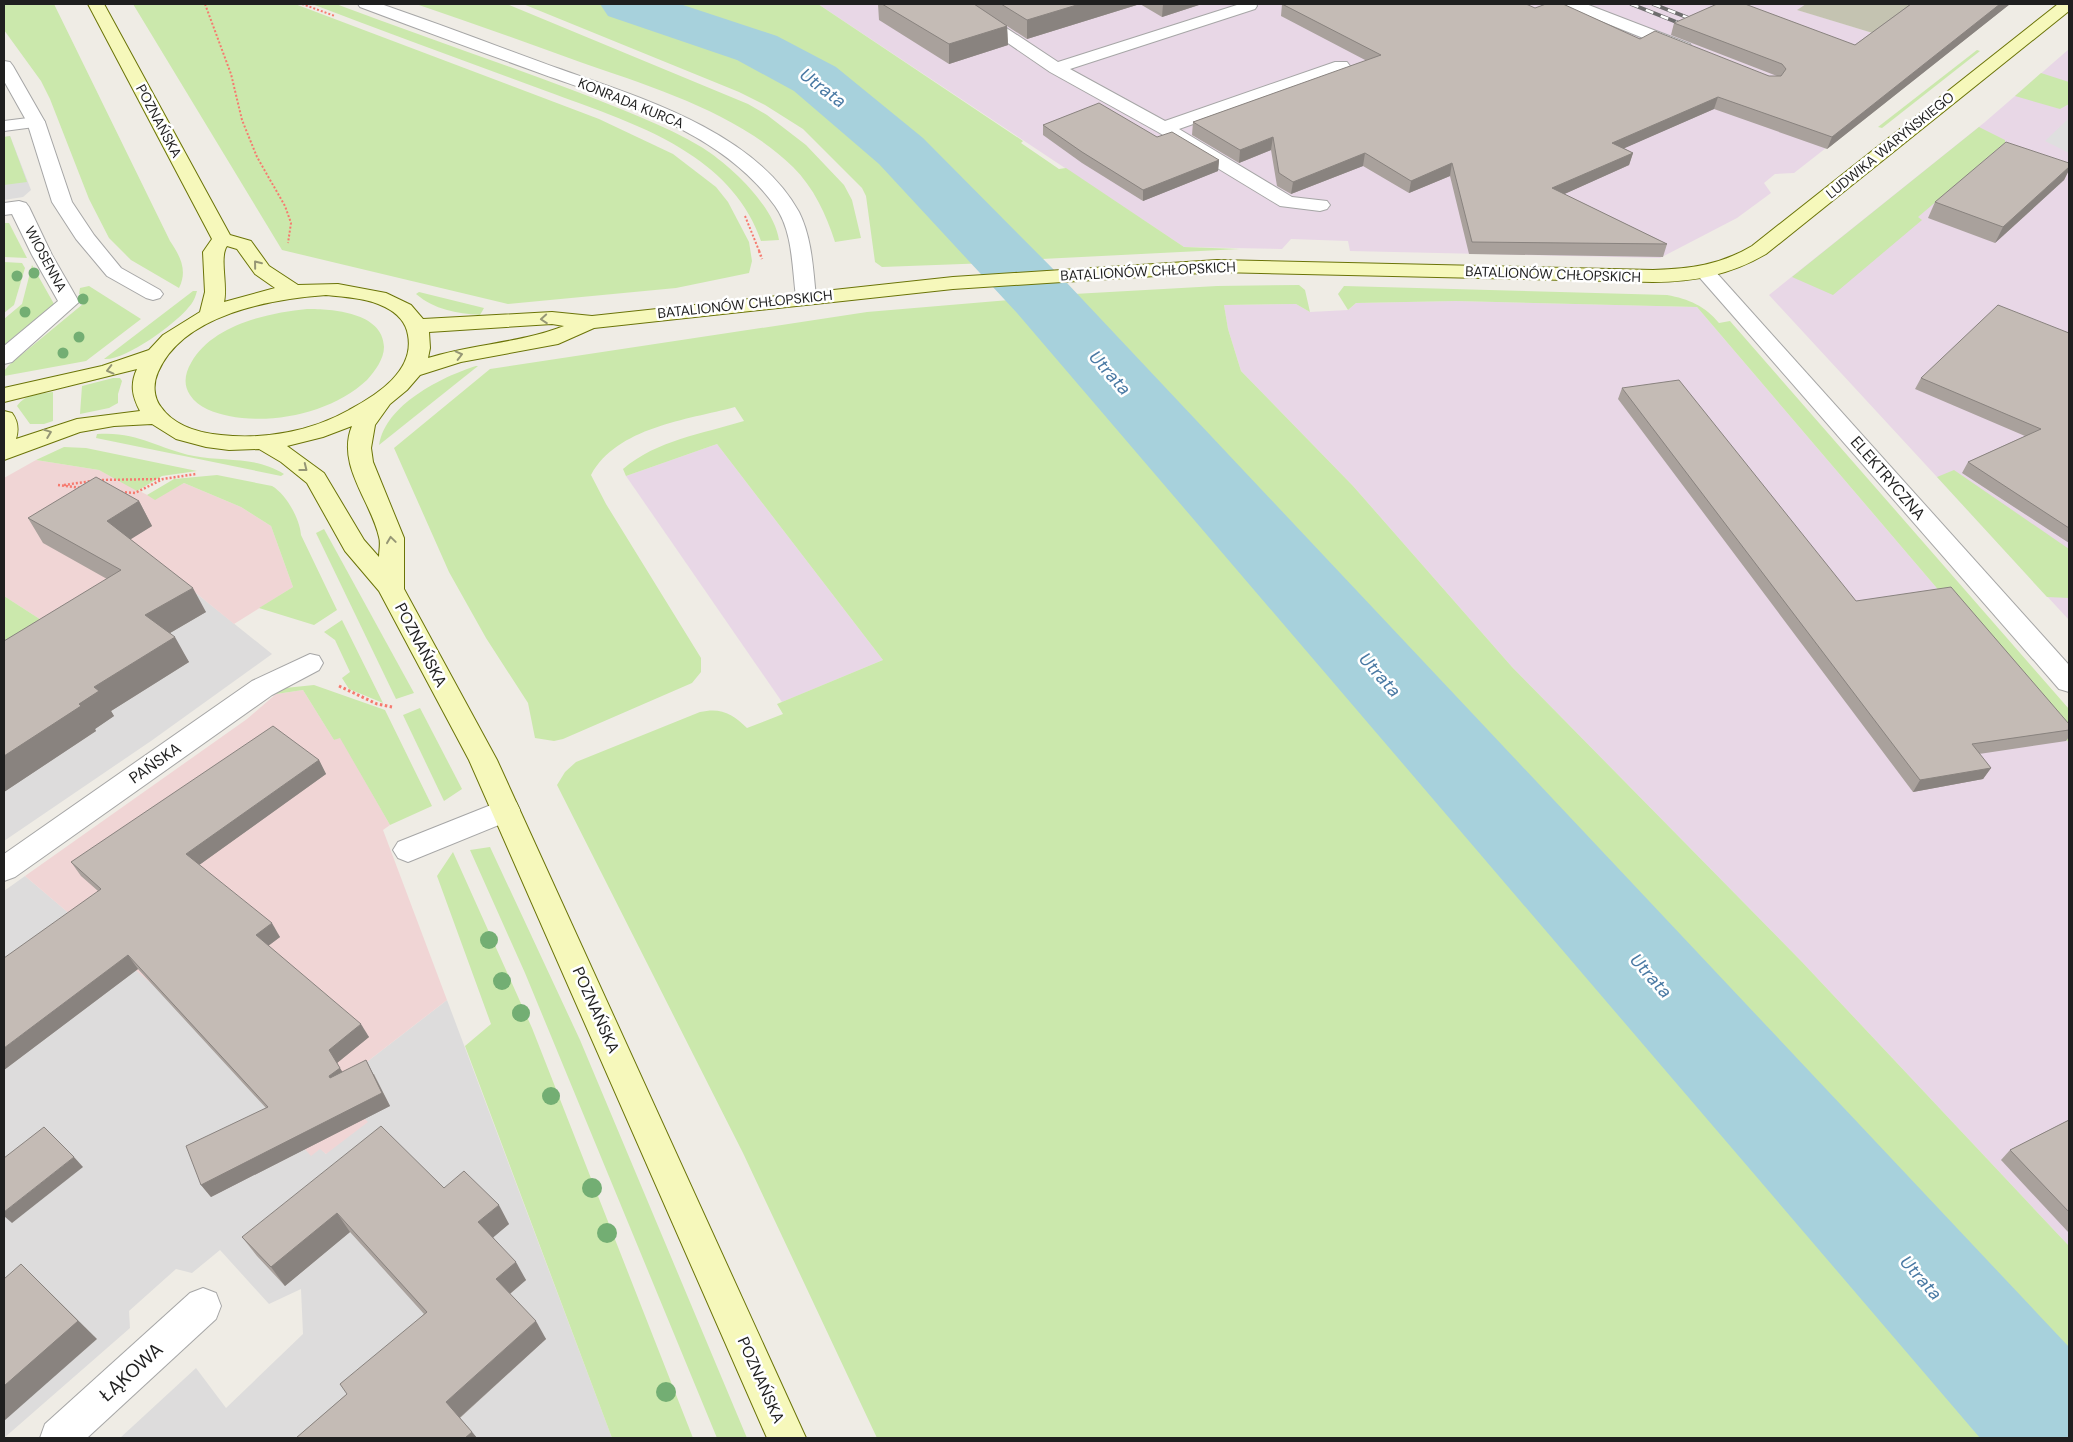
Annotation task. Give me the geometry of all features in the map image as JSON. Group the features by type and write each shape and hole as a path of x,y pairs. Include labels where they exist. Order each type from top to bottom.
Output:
{"main road":[{"name":"POZNAŃSKA","path":"96,4 222,239"},
{"name":"LUDWIKA WARYŃSKIEGO","path":"1707,274 1734,265 1760,250 2068,4"},
{"path":"209,316 216,302 217,291 213,252 222,239 244,245 262,270 293,291"},
{"name":"BATALIONÓW CHŁOPSKICH","path":"416,326 552,318 592,322 806,297 953,283 1104,272 1226,266 1652,276 1707,274"},
{"path":"326,289 358,292 375,296 404,311 416,326 420,340 420,347 412,370 399,386 382,401 362,413 315,432 263,442 228,443 197,439 172,430 154,416 146,406 143,394 148,368 157,355 176,336 209,316 235,304 293,291 326,289"},
{"name":"BATALIONÓW CHŁOPSKICH","path":"412,370 457,356 550,339 592,322"},
{"path":"4,395 108,371 157,355"},
{"name":"POZNAŃSKA","path":"382,401 364,424 360,434 359,448 361,462 392,538 391,589"},
{"path":"4,453 71,426 115,418 154,416"},
{"path":"4,418 7,430 4,442"},
{"name":"POZNAŃSKA","path":"263,442 289,457 316,478 354,544 381,574 391,589 483,760 787,1438"}],"street":[{"name":"KONRADA KURCA","path":"366,4 612,94 702,133 736,154 760,175 784,204 796,230 806,297"},
{"path":"959,4 1056,68 1164,128 1287,202 1320,205"},
{"path":"1572,4 1699,54"},
{"path":"1056,68 1249,6"},
{"path":"4,66 36,122 62,202 86,239 114,272 153,294"},
{"path":"1164,128 1341,66"},
{"path":"4,126 36,122"},
{"name":"WIOSENNA","path":"4,209 19,207 42,255 69,302 4,357"},
{"name":"ELEKTRYCZNA","path":"1707,274 2069,682"},
{"name":"PAŃSKA","path":"4,870 262,688 310,663"},
{"path":"408,850 506,810"},
{"name":"ŁĄKOWA","path":"59,1438 203,1306"}],"path":[{"path":"205,4 207,14 231,74 242,120 257,157 285,206 291,223 286,250"},
{"path":"87,488 58,486 108,479 163,478 202,474"},
{"path":"116,492 135,494 163,478"},
{"path":"310,663 333,683 361,698 392,707"}],"shaded area":[{"path":"818,4 1806,4 1798,10 1945,55 1794,173 1775,174 1764,183 1771,193 1737,218 1660,258 1350,251 1348,241 1291,239 1282,249 1184,247"},
{"path":"1806,4 2009,4 1945,55 1797,10"},
{"path":"2069,49 2069,620 1769,295 1985,122"},
{"path":"2069,118 2069,153 2045,141"},
{"path":"10,136 31,190 23,197 4,200 4,137"},
{"path":"1456,301 1697,307 2069,743 2069,1246 1802,962 1512,667 1353,486 1241,371 1228,329 1224,305 1296,304 1310,312 1348,310 1356,303"},
{"path":"717,444 883,660 782,702 626,476"},
{"path":"36,460 99,470 155,499 184,483 241,507 271,526 293,587 234,624 191,589 66,636 4,596 4,478"},
{"path":"191,589 272,654 151,741 4,841 4,674"},
{"path":"303,690 334,740 340,737 390,825 383,830 447,1000 359,1068 343,1096 368,1122 326,1154 320,1149 311,1156 179,1007 25,876 247,719 276,694"},
{"path":"25,876 180,1007 326,1154 343,1096 359,1068 447,1000 612,1438 120,1438 196,1368 226,1408 303,1334 301,1289 269,1304 220,1250 192,1273 176,1269 129,1311 130,1328 4,1438 4,891"}],"green space":[{"path":"4,4 54,4 180,258 183,275 179,288 131,260 109,238 89,199 50,99 41,81 4,30"},
{"path":"133,4 295,4 599,119 673,154 716,187 728,202 749,242 752,261 749,273 676,288 508,304 282,250"},
{"path":"312,4 336,4 575,91 688,139 726,165 750,188 769,214 779,240 761,241 749,214 722,180 700,161 656,135 600,111"},
{"path":"416,4 507,4 748,104 767,115 806,145 844,185 852,200 861,238 835,242 828,221 800,175 771,148 747,131 665,92"},
{"path":"523,4 606,4 734,47 781,68 816,92 892,156 983,251 973,253 974,256 983,254 989,263 882,267 875,262 866,196 862,188 803,129 765,105 739,92"},
{"path":"649,4 818,4 1023,141 1021,143 1059,169 1066,168 1184,247 1240,249 1022,260 934,166 863,101 837,82 793,57 746,36"},
{"path":"1977,50 1980,51 1882,128 1878,127"},
{"path":"2041,73 2069,82 2069,104 2060,109 2015,96"},
{"path":"1979,127 2005,140 2005,143 1918,217 1922,220 1833,295 1792,277"},
{"path":"10,136 27,182 4,185 4,137"},
{"path":"4,223 9,223 27,258 4,257"},
{"path":"4,262 22,263 25,268 14,305 4,313"},
{"path":"32,265 54,304 4,345 4,319 22,304"},
{"path":"1299,285 1305,290 1310,312 1296,304 1224,305 1228,329 1241,371 1353,486 1512,667 1802,962 2069,1246 2069,1399 1056,295 1217,286"},
{"path":"89,286 141,319 86,361 4,376 4,371 9,365 83,304 86,294 79,294 80,288"},
{"path":"1344,286 1667,295 1696,304 1719,323 1730,321 2069,709 2069,743 1697,307 1456,301 1356,303 1348,310 1338,294"},
{"path":"193,291 197,291 191,304 182,315 161,332 124,354 104,359"},
{"path":"419,292 484,308 480,315 446,310 431,304 416,294"},
{"path":"1021,299 1222,516 2050,1438 877,1438 743,1153 557,785 565,772 576,762 700,712 714,710 732,715 747,728 783,714 777,704 883,660 717,444 626,476 623,469 636,459 665,444 744,421 735,407 675,422 635,436 618,446 603,459 591,475 606,504 701,658 701,672 692,683 563,739 554,741 535,738 528,703 486,638 449,572 394,448 490,369 867,312"},
{"path":"307,309 329,310 354,315 375,326 381,335 384,351 376,369 367,380 353,391 320,408 283,417 265,419 229,416 207,409 193,400 186,387 187,371 200,350 212,339 242,323 275,314"},
{"path":"478,366 379,445 383,431 403,405 432,385"},
{"path":"120,378 122,381 118,394 118,403 109,408 80,414 82,386"},
{"path":"53,392 53,421 44,424 30,424 17,406 28,397"},
{"path":"97,434 124,435 194,456 262,464 284,474 281,476 96,438"},
{"path":"64,447 86,448 197,471 162,476 137,491 99,470 36,460"},
{"path":"1954,470 2069,549 2069,598 2047,597 1937,477"},
{"path":"217,475 272,486 282,495 295,515 301,535 337,610 314,625 259,608 293,587 271,526 241,507 184,483 155,500 147,495 174,479"},
{"path":"324,529 414,693 396,699 316,533"},
{"path":"4,596 66,636 4,674"},
{"path":"342,620 383,703 349,689 342,678 350,672 335,640 324,632"},
{"path":"314,685 385,710 432,806 390,825 340,738 334,740 303,690 276,694 275,692 285,688"},
{"path":"420,708 462,789 444,801 403,715"},
{"path":"490,847 580,1040 747,1438 717,1438 525,973 470,850"},
{"path":"453,852 532,1028 693,1438 612,1438 465,1046 491,1024 437,876"}],"building":[{"path":"882,4 974,4 1007,26 949,44"},
{"path":"1001,4 1080,4 1027,20"},
{"path":"1282,4 1526,4 1535,8 1546,4 1563,4 1640,39 1655,31 1769,76 1781,76 1786,69 1782,64 1674,23 1717,4 1745,4 1855,45 1911,4 2000,4 1832,137 1718,97 1612,143 1633,153 1552,188 1667,244 1472,242 1452,163 1411,181 1365,153 1293,182 1279,173 1273,137 1240,150 1193,122 1381,55"},
{"path":"1099,103 1157,137 1172,132 1219,160 1143,190 1043,125"},
{"path":"2006,142 2069,163 2069,167 2003,227 1935,202"},
{"path":"1998,305 2069,333 2069,528 1968,462 2041,429 1921,378"},
{"path":"1679,380 1856,601 1951,587 2069,724 2069,730 1972,744 1991,768 1920,780 1622,388"},
{"path":"96,477 139,501 107,521 193,588 145,615 175,637 94,687 99,691 79,704 81,706 4,756 4,641 121,570 28,518"},
{"path":"273,726 319,760 186,854 272,923 256,935 361,1024 329,1050 340,1068 329,1076 330,1078 366,1060 382,1093 201,1185 186,1146 268,1107 128,955 4,1048 4,958 101,889 71,862"},
{"path":"2069,1120 2069,1212 2010,1150"},
{"path":"381,1126 444,1188 464,1171 499,1205 478,1222 516,1262 496,1279 536,1321 446,1402 472,1432 465,1438 296,1438 347,1394 340,1384 427,1312 337,1213 271,1267 242,1237"},
{"path":"44,1127 74,1157 4,1212 4,1158"},
{"path":"21,1264 78,1321 4,1386 4,1279"}],"waterway":[{"name":"Utrata","path":"627,4 757,48 815,79 901,151 1042,298 2065,1438"}],"railway":[{"path":"1631,4 1689,27"},
{"path":"1653,4 1699,22"}]}
